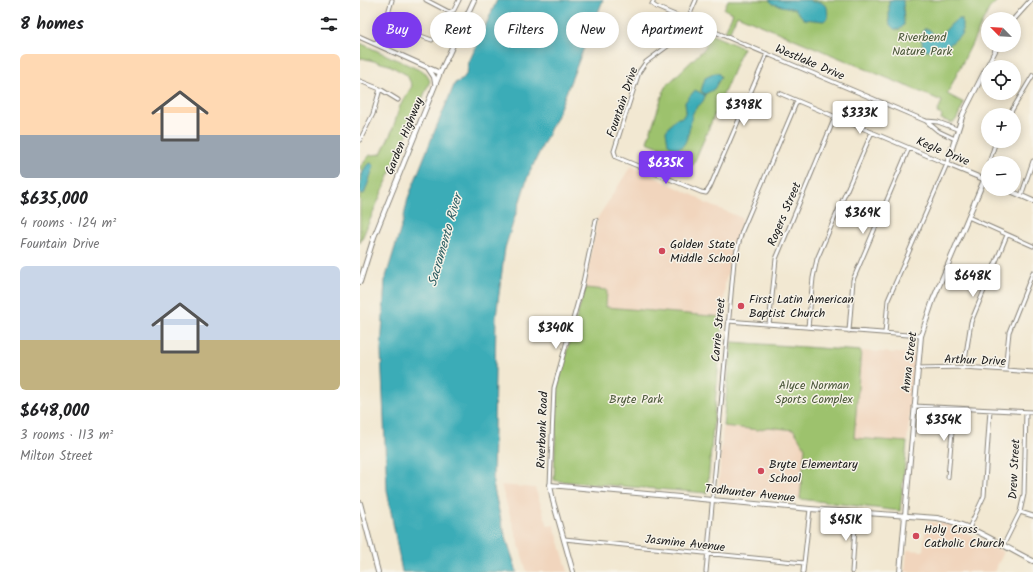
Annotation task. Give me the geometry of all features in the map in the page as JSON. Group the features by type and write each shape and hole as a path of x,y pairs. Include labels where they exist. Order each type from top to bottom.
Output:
{"street":[{"path":"388,12 392,0"},
{"path":"426,0 449,12 453,11 459,0"},
{"name":"Garden Highway","path":"360,282 374,237 435,85 474,0"},
{"name":"Fountain Drive","path":"691,12 696,0"},
{"path":"1020,12 1031,0"},
{"name":"Westlake Drive","path":"653,2 672,12"},
{"name":"Westlake Drive","path":"717,33 926,121 957,129"},
{"path":"360,37 372,42"},
{"path":"385,48 440,73"},
{"name":"Fountain Drive","path":"665,48 646,62 639,72 614,151 616,156 701,192 706,192 767,54"},
{"path":"885,333 888,300 947,164 963,114 994,52"},
{"path":"427,66 435,78 435,85"},
{"path":"1013,108 1033,75"},
{"path":"360,81 380,89 398,100"},
{"path":"360,140 373,114 380,89"},
{"name":"Kegle Drive","path":"779,93 981,179"},
{"name":"Carrie Street","path":"706,572 734,261 739,239 797,101"},
{"name":"Rogers Street","path":"769,324 776,259 835,117"},
{"name":"Westlake Drive","path":"926,121 938,131 955,139"},
{"path":"938,131 941,124"},
{"path":"808,327 813,278 817,259 872,132"},
{"path":"849,331 853,280 909,148"},
{"path":"1033,161 1021,196 1033,201"},
{"name":"Anna Street","path":"900,572 921,336 931,305 968,217 981,191"},
{"path":"968,217 1033,246"},
{"name":"Riverbank Road","path":"573,572 550,485 554,388 582,287 596,220"},
{"path":"964,367 971,322 1007,235"},
{"path":"1005,370 1009,332 1033,272"},
{"path":"728,321 921,336"},
{"name":"Arthur Drive","path":"917,368 964,367 1033,372"},
{"path":"914,406 1033,412"},
{"path":"948,477 954,409"},
{"path":"969,528 984,496 990,410"},
{"name":"Drew Street","path":"1003,546 1020,512 1024,494 1026,412"},
{"name":"Todhunter Avenue","path":"550,485 810,509 904,515 950,520 969,528 1033,561"},
{"path":"360,503 378,572"},
{"path":"803,572 810,509"},
{"path":"1020,512 1033,516"},
{"path":"852,572 856,513"},
{"name":"Jasmine Avenue","path":"564,539 804,563"}],"shaded area":[{"name":"Golden State Middle School","path":"631,166 699,198 705,203 742,218 725,283 723,317 606,307 607,290 585,288 597,219"},
{"path":"861,351 916,354 907,442 854,438"},
{"name":"Bryte Elementary School","path":"723,426 758,430 768,427 794,430 805,447 800,499 718,494"},
{"path":"501,485 535,488 548,526 554,525 568,572 527,572"},
{"path":"926,522 948,523 1004,552 994,572 905,572 907,550 923,551"}],"green space":[{"name":"Riverbend Nature Park","path":"728,0 998,0 988,12 981,12 981,25 947,94 964,103 956,120 952,123 941,119 942,115 937,113 942,101 737,15 729,33 725,31 733,13 724,9"},
{"path":"717,37 743,48 693,165 659,151 660,147 647,142 665,87 705,48 717,48"},
{"path":"360,43 426,73 430,81 360,243 360,177 363,172 360,167 370,155 381,154 392,131 400,106 412,86 407,75 389,65 362,58 360,59"},
{"name":"Bryte Park","path":"585,288 607,290 606,307 723,317 707,493 554,480 557,386"},
{"name":"Alyce Norman Sports Complex","path":"732,342 861,351 854,438 907,442 900,511 800,499 805,448 794,430 768,427 758,430 723,426"}],"water":[{"name":"Sacramento River","path":"497,0 603,0 598,12 566,12 566,48 584,48 558,113 528,176 505,248 496,317 493,484 502,525 517,572 402,572 387,490 381,351 385,280 403,221 408,198 455,83 462,80 467,73 469,62 475,48 486,48 486,24"},
{"path":"769,0 809,0 813,2 821,2 827,7 828,17 824,21 804,19 795,9 773,4"},
{"path":"889,0 903,0 904,25 899,30 894,29 890,25"},
{"path":"959,19 962,19 962,34 949,45 946,51 935,49 924,51 921,37 924,29 929,29 934,35 938,35"},
{"path":"718,73 721,77 714,89 705,94 701,91 705,78"},
{"path":"695,90 705,95 704,98 702,103 693,113 687,138 684,144 680,148 675,148 668,144 666,131 675,119 683,117 686,111 685,102"},
{"path":"371,163 374,166 365,192 364,194 360,193 362,174 368,164"}],"place":[{"name":"Golden State Middle School","path":"662,251"},
{"name":"First Latin American Baptist Church","path":"741,306"},
{"name":"Bryte Elementary School","path":"761,471"},
{"name":"Holy Cross Catholic Church","path":"916,536"}]}
